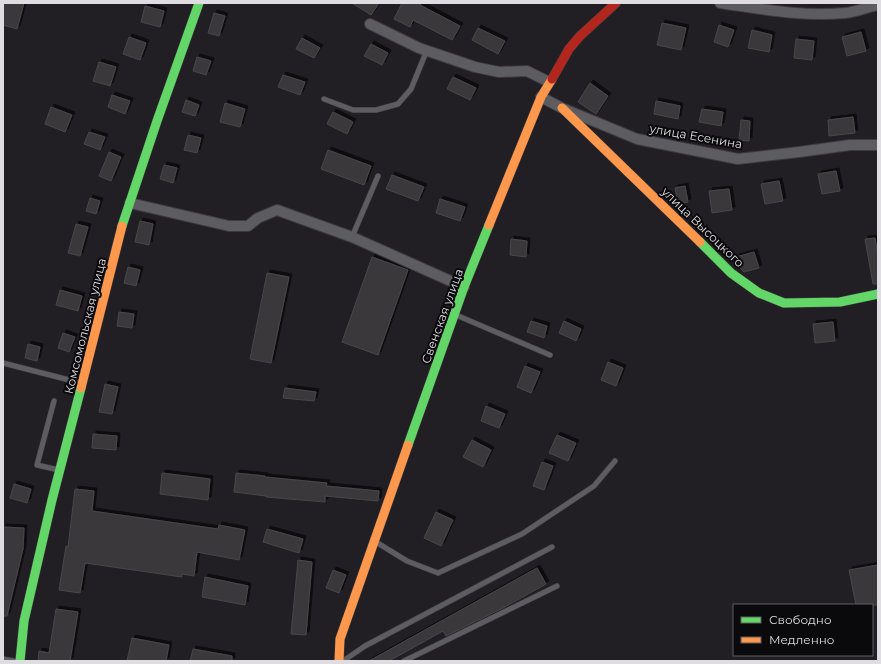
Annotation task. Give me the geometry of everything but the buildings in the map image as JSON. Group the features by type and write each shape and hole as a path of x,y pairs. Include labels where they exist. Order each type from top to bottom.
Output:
{"street":[{"name":"Комсомольская улица","path":"20,661 24,621 60,471 130,203 199,3"},
{"name":"Свенская улица","path":"339,661 340,639 464,287 541,97 569,49 594,22 616,3"},
{"path":"720,3 792,13 815,14 847,13 878,4"},
{"path":"370,24 427,50 475,66 499,72 528,71 549,82"},
{"name":"улица Есенина","path":"541,97 562,108 637,139 738,159 850,145 878,145"},
{"name":"улица Высоцкого","path":"562,108 731,273 759,293 784,303 840,302 878,294"},
{"path":"130,203 229,226 248,226 258,218 277,210 352,237 464,287"}],"lane":[{"path":"324,99 353,110 376,110 398,104 411,89 427,50"},
{"path":"352,237 378,176"},
{"path":"455,315 550,356"},
{"path":"3,363 82,383"},
{"path":"54,401 37,465 60,471"},
{"path":"374,541 407,561 438,573 522,534 594,486 615,460"},
{"path":"343,661 365,646 552,547"},
{"path":"404,661 557,586"},
{"path":"3,659 14,661"}],"traffic: fast":[{"path":"122,226 199,3"},
{"path":"408,445 464,287 489,225"},
{"path":"700,242 731,273 759,293 784,303 840,302 878,294"},
{"path":"20,661 24,621 52,500 81,388"}],"traffic: slow":[{"path":"489,225 541,97 552,79"},
{"path":"562,108 700,242"},
{"path":"81,388 122,226"},
{"path":"339,661 340,639 408,445"}],"traffic: jam":[{"path":"552,79 569,49 580,36 616,3"}]}
